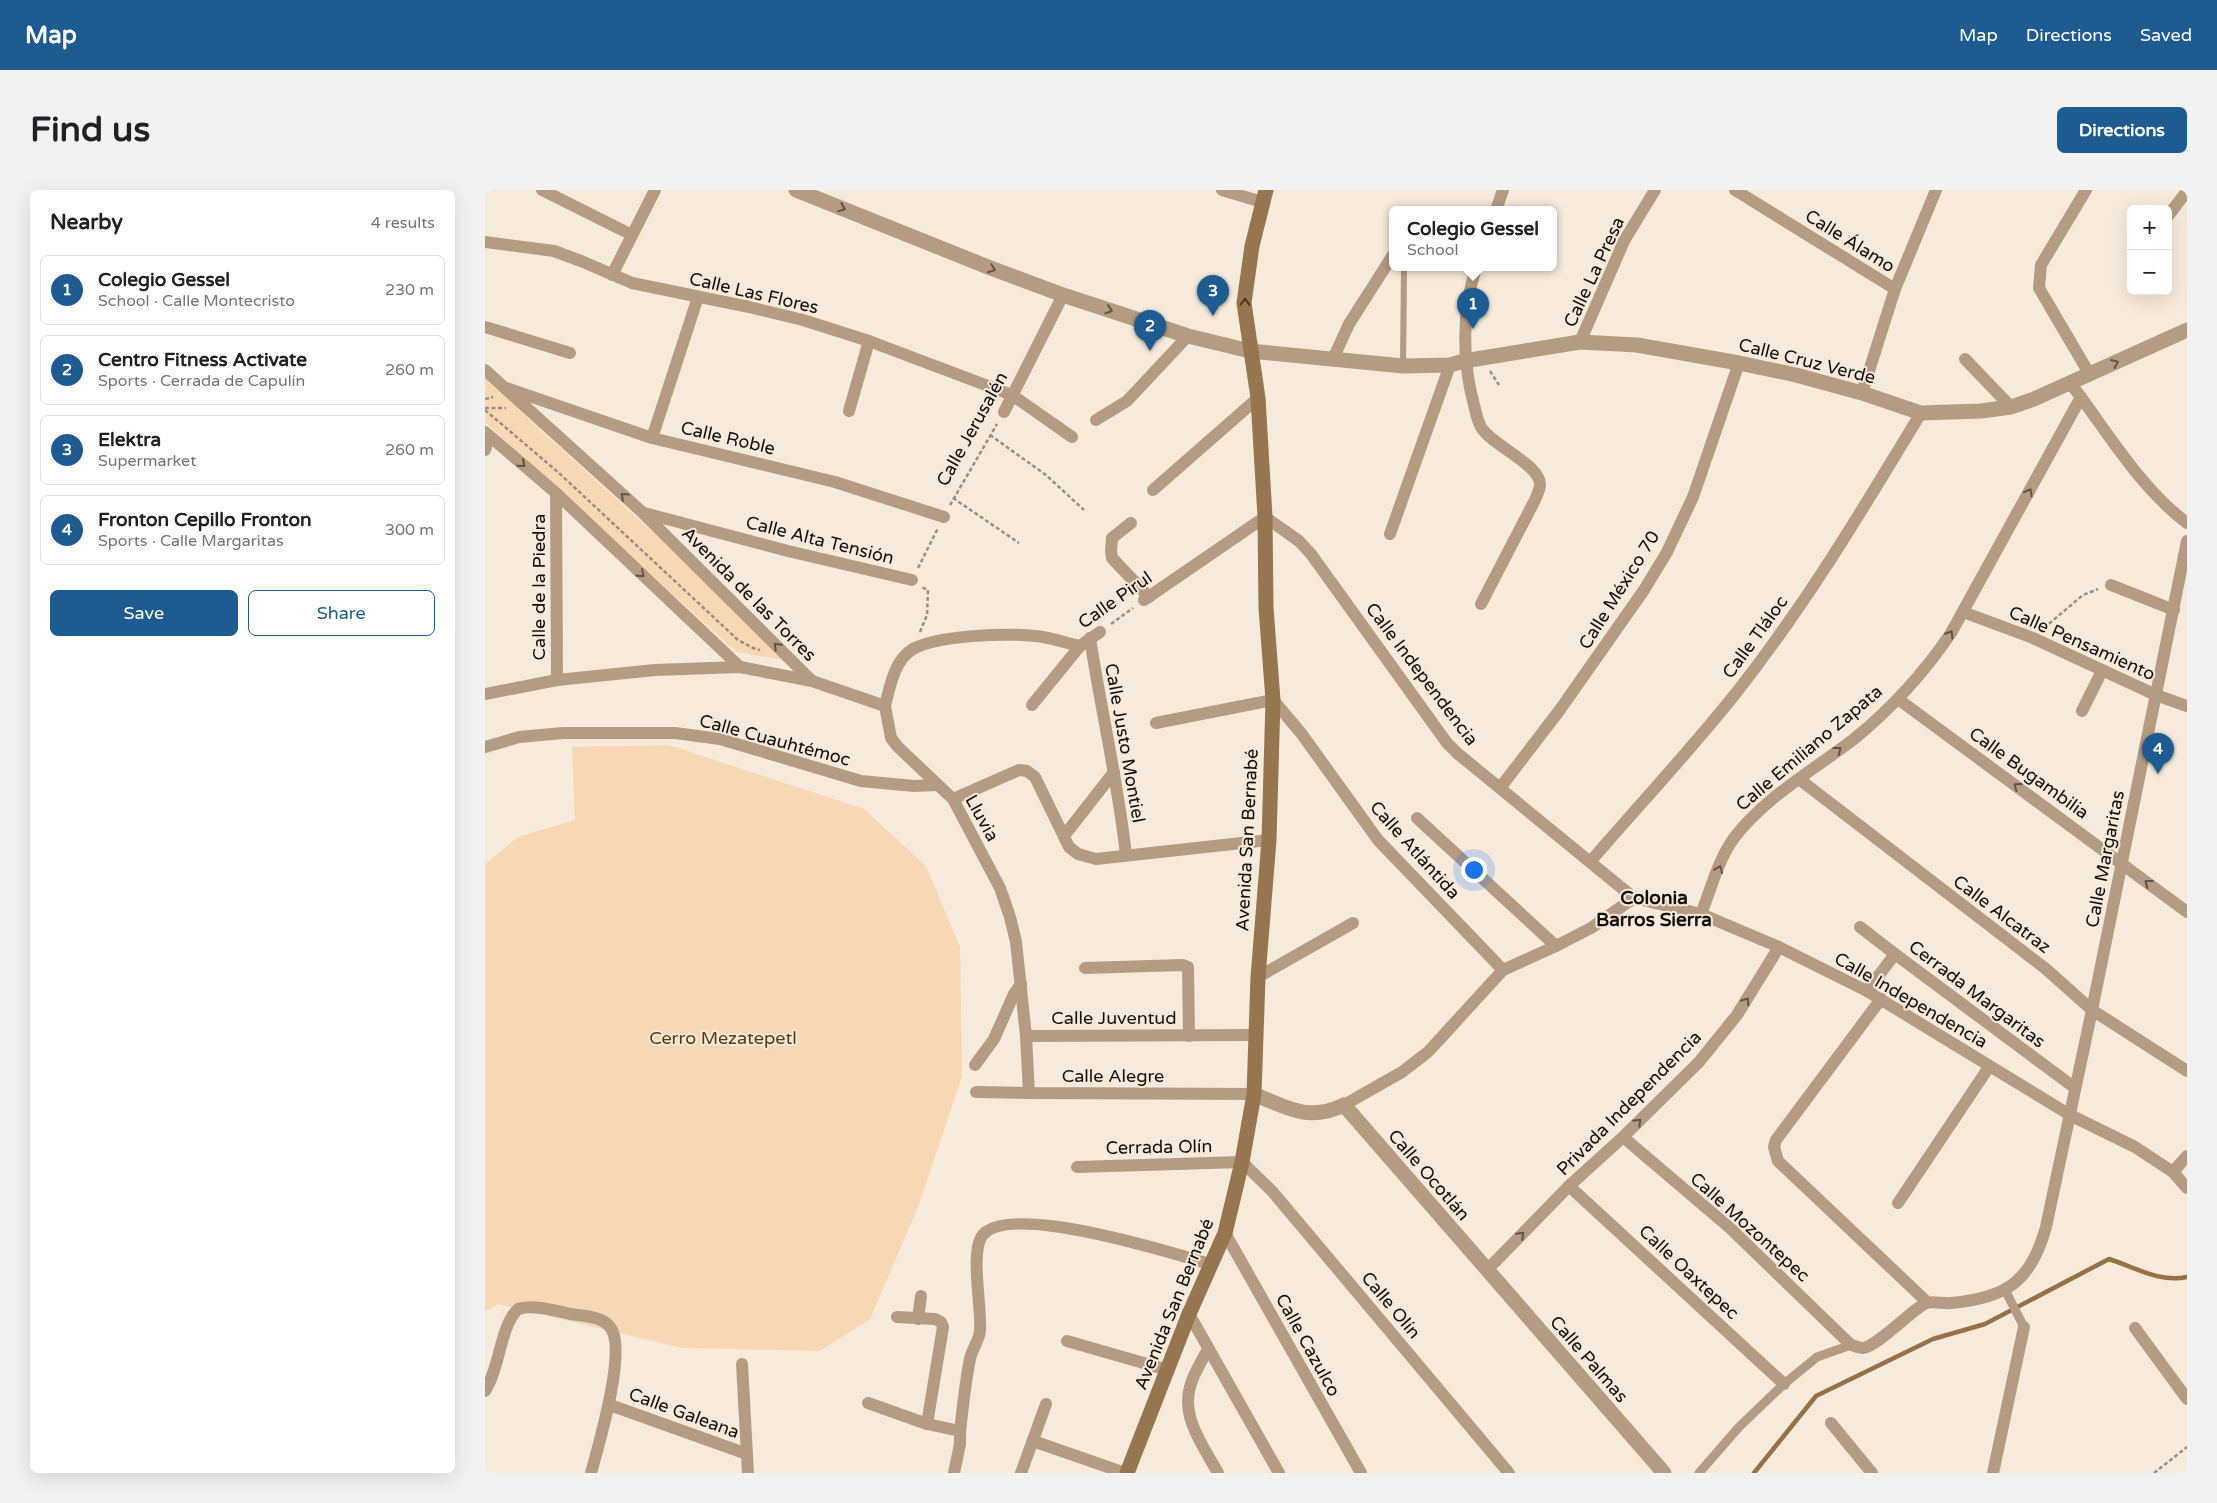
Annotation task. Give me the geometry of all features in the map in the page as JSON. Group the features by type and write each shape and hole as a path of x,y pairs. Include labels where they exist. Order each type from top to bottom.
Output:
{"main road":[{"name":"Avenida San Bernabé","path":"1126,1473 1189,1314 1225,1234 1242,1162 1254,1094 1258,977 1269,840 1273,700 1266,608 1265,517 1258,398 1244,303 1252,246 1264,196"}],"street":[{"path":"542,190 632,235"},
{"path":"612,275 655,190"},
{"name":"Calle Cruz Verde","path":"796,190 988,267 1063,294 1188,336 1250,351 1403,366 1450,365 1580,342 1637,345 1739,363 1863,393 1921,413 1954,413 2011,406 2071,384 2187,330"},
{"path":"1222,190 1264,196"},
{"path":"1497,206 1503,190"},
{"name":"Calle La Presa","path":"1580,342 1625,241 1655,190"},
{"name":"Calle Álamo","path":"1735,190 1895,289"},
{"path":"1863,393 1895,289 1935,190"},
{"path":"2086,190 2041,265 2039,288 2090,374"},
{"path":"2172,211 2187,191"},
{"name":"Calle Las Flores","path":"485,242 554,251 632,283 803,320 869,341 1012,395 1072,437"},
{"path":"1333,359 1359,305 1389,262"},
{"path":"1475,271 1468,305 1464,361 1469,387 1481,426 1489,436 1531,469 1538,477 1540,485 1535,500 1481,604"},
{"name":"Calle Jerusalén","path":"1003,412 1063,294"},
{"path":"652,438 698,297"},
{"path":"485,327 571,353"},
{"path":"1096,420 1127,401 1188,336"},
{"path":"849,411 869,341"},
{"path":"1965,359 2011,406"},
{"name":"Calle México 70","path":"1500,788 1581,681 1644,590 1667,552 1693,497 1739,363"},
{"path":"1390,534 1450,365"},
{"name":"Avenida de las Torres","path":"485,370 642,512 812,680"},
{"path":"2071,384 2163,504 2187,523"},
{"name":"Calle Roble","path":"506,388 652,438 835,482 944,517"},
{"path":"1153,490 1258,398"},
{"name":"Calle Emiliano Zapata","path":"1701,914 1719,867 1734,838 1758,812 1855,738 1898,699 1931,664 1963,612 2081,398"},
{"name":"Calle Tláloc","path":"1590,862 1735,694 1789,622 1841,546 1921,413"},
{"path":"485,450 487,434"},
{"path":"487,434 555,493 740,667"},
{"name":"Calle de la Piedra","path":"555,493 557,680"},
{"name":"Calle Alta Tensión","path":"642,512 788,551 912,580"},
{"name":"Calle Independencia","path":"1265,517 1299,541 1311,554 1447,743 1468,763 1634,898"},
{"name":"Calle Pirul","path":"1147,598 1265,517"},
{"path":"1131,523 1112,538 1111,551 1116,564 1147,598"},
{"name":"Calle Margaritas","path":"1927,1302 1949,1303 2007,1295 2032,1265 2041,1244 2092,1010 2187,540"},
{"path":"2111,584 2174,610"},
{"name":"Calle Pensamiento","path":"1963,612 2033,638 2156,695 2187,706"},
{"name":"Calle Pirul","path":"913,650 951,638 1018,634 1090,639"},
{"path":"1032,705 1090,639"},
{"name":"Calle Justo Montiel","path":"1090,639 1121,809 1126,854"},
{"path":"812,680 885,706 891,682 898,665 913,650"},
{"name":"Avenida de las Torres","path":"485,694 557,680 655,670 740,667 812,680"},
{"path":"2082,711 2102,671"},
{"name":"Calle Bugambilia","path":"1898,699 2187,912"},
{"path":"1156,723 1273,700"},
{"name":"Calle Atlántida","path":"1273,700 1301,733 1377,840 1503,970"},
{"name":"Lluvia","path":"885,706 891,738 898,747 953,799 1000,888 1012,923 1021,984"},
{"name":"Calle Cuauhtémoc","path":"485,747 519,738 563,733 675,733 720,740 861,781 915,786 937,785"},
{"path":"953,799 1019,770 1027,771 1035,776 1069,847 1078,854 1096,858 1269,840"},
{"path":"1064,836 1114,772"},
{"name":"Calle Alcatraz","path":"1799,779 2046,969 2092,1010 2187,1071"},
{"path":"1417,818 1556,946"},
{"path":"1254,1094 1291,1110 1307,1113 1319,1114 1344,1105 1402,1072 1428,1052 1503,970 1591,928 1634,898 1701,914"},
{"name":"Calle Independencia","path":"1701,914 1779,947 1867,991 2070,1115 2135,1147 2173,1172 2187,1188"},
{"path":"1258,977 1353,924"},
{"name":"Cerrada Margaritas","path":"1860,926 2075,1088"},
{"name":"Privada Independencia","path":"1487,1270 1569,1186 1623,1137 1705,1055 1737,1015 1779,947"},
{"path":"1867,991 1895,954"},
{"path":"1085,968 1183,965 1188,967 1189,1036"},
{"path":"975,1065 994,1039 1021,984"},
{"name":"Calle Juventud","path":"1021,984 1026,1036 1255,1035"},
{"path":"1699,1473 1739,1427 1784,1384 1817,1357 1851,1345 1862,1348 1872,1345 1927,1302 1778,1160 1773,1147 1881,999"},
{"path":"1026,1036 1029,1093"},
{"path":"1898,1203 1989,1067"},
{"name":"Calle Alegre","path":"976,1092 1254,1094"},
{"name":"Calle Ocotlán","path":"1344,1105 1487,1270"},
{"name":"Calle Mozontepec","path":"1623,1137 1730,1228 1851,1345"},
{"path":"2173,1172 2187,1156"},
{"name":"Cerrada Olín","path":"1077,1167 1242,1162"},
{"name":"Calle Olín","path":"1242,1162 1272,1191 1509,1473"},
{"name":"Calle Oaxtepec","path":"1569,1186 1784,1384"},
{"path":"954,1473 960,1444 968,1368 980,1331 979,1243 982,1235 994,1227 1021,1224 1106,1235 1210,1264"},
{"name":"Calle Cazulco","path":"1225,1234 1361,1473"},
{"name":"Calle Palmas","path":"1487,1270 1664,1473"},
{"path":"1993,1473 2023,1325 2007,1295"},
{"path":"918,1319 921,1296"},
{"path":"485,1392 491,1382 507,1325 518,1308 531,1307 599,1319 613,1331 615,1340 610,1405 591,1473"},
{"path":"1189,1314 1279,1473"},
{"path":"897,1317 935,1319 941,1322 943,1327 927,1424"},
{"path":"2135,1328 2187,1399"},
{"path":"1067,1341 1168,1370"},
{"path":"1208,1349 1190,1385 1187,1410 1192,1424 1218,1473"},
{"path":"742,1364 748,1473"},
{"path":"867,1403 927,1424 960,1431"},
{"path":"1021,1473 1046,1404"},
{"name":"Calle Galeana","path":"610,1405 747,1454"},
{"path":"1831,1423 1872,1473"},
{"path":"1033,1441 1126,1473"}],"lane":[{"path":"1403,366 1404,271"}],"path":[{"path":"485,410 559,473 738,640 753,648 764,650"},
{"name":"Calle Jerusalén","path":"912,580 953,498 1003,412"},
{"path":"990,435 1046,475 1084,510"},
{"path":"953,498 1019,544"},
{"name":"Calle Alta Tensión","path":"912,580 928,590 927,615 913,650"},
{"path":"2033,638 2083,595 2111,584"},
{"name":"Calle Pirul","path":"1090,639 1147,598"},
{"path":"2154,1473 2187,1447"}],"green space":[{"path":"485,376 538,428 796,662 736,652 485,422"},
{"name":"Cerro Mezatepetl","path":"669,745 864,809 926,866 960,947 962,1076 918,1207 870,1319 820,1351 682,1348 498,1304 485,1311 485,864 518,837 575,820 572,747"}],"waterway":[{"path":"1754,1473 1816,1396 1933,1339 1985,1324 2109,1259 2157,1276 2167,1278 2187,1277"}],"place":[{"name":"Elektra","path":"1213,316"},
{"name":"Colegio Gessel","path":"1473,329"},
{"name":"Centro Fitness Activate","path":"1150,351"},
{"name":"Fronton Cepillo Fronton","path":"2158,774"}],"district":[{"name":"Colonia Barros Sierra","path":"1654,909"}]}
